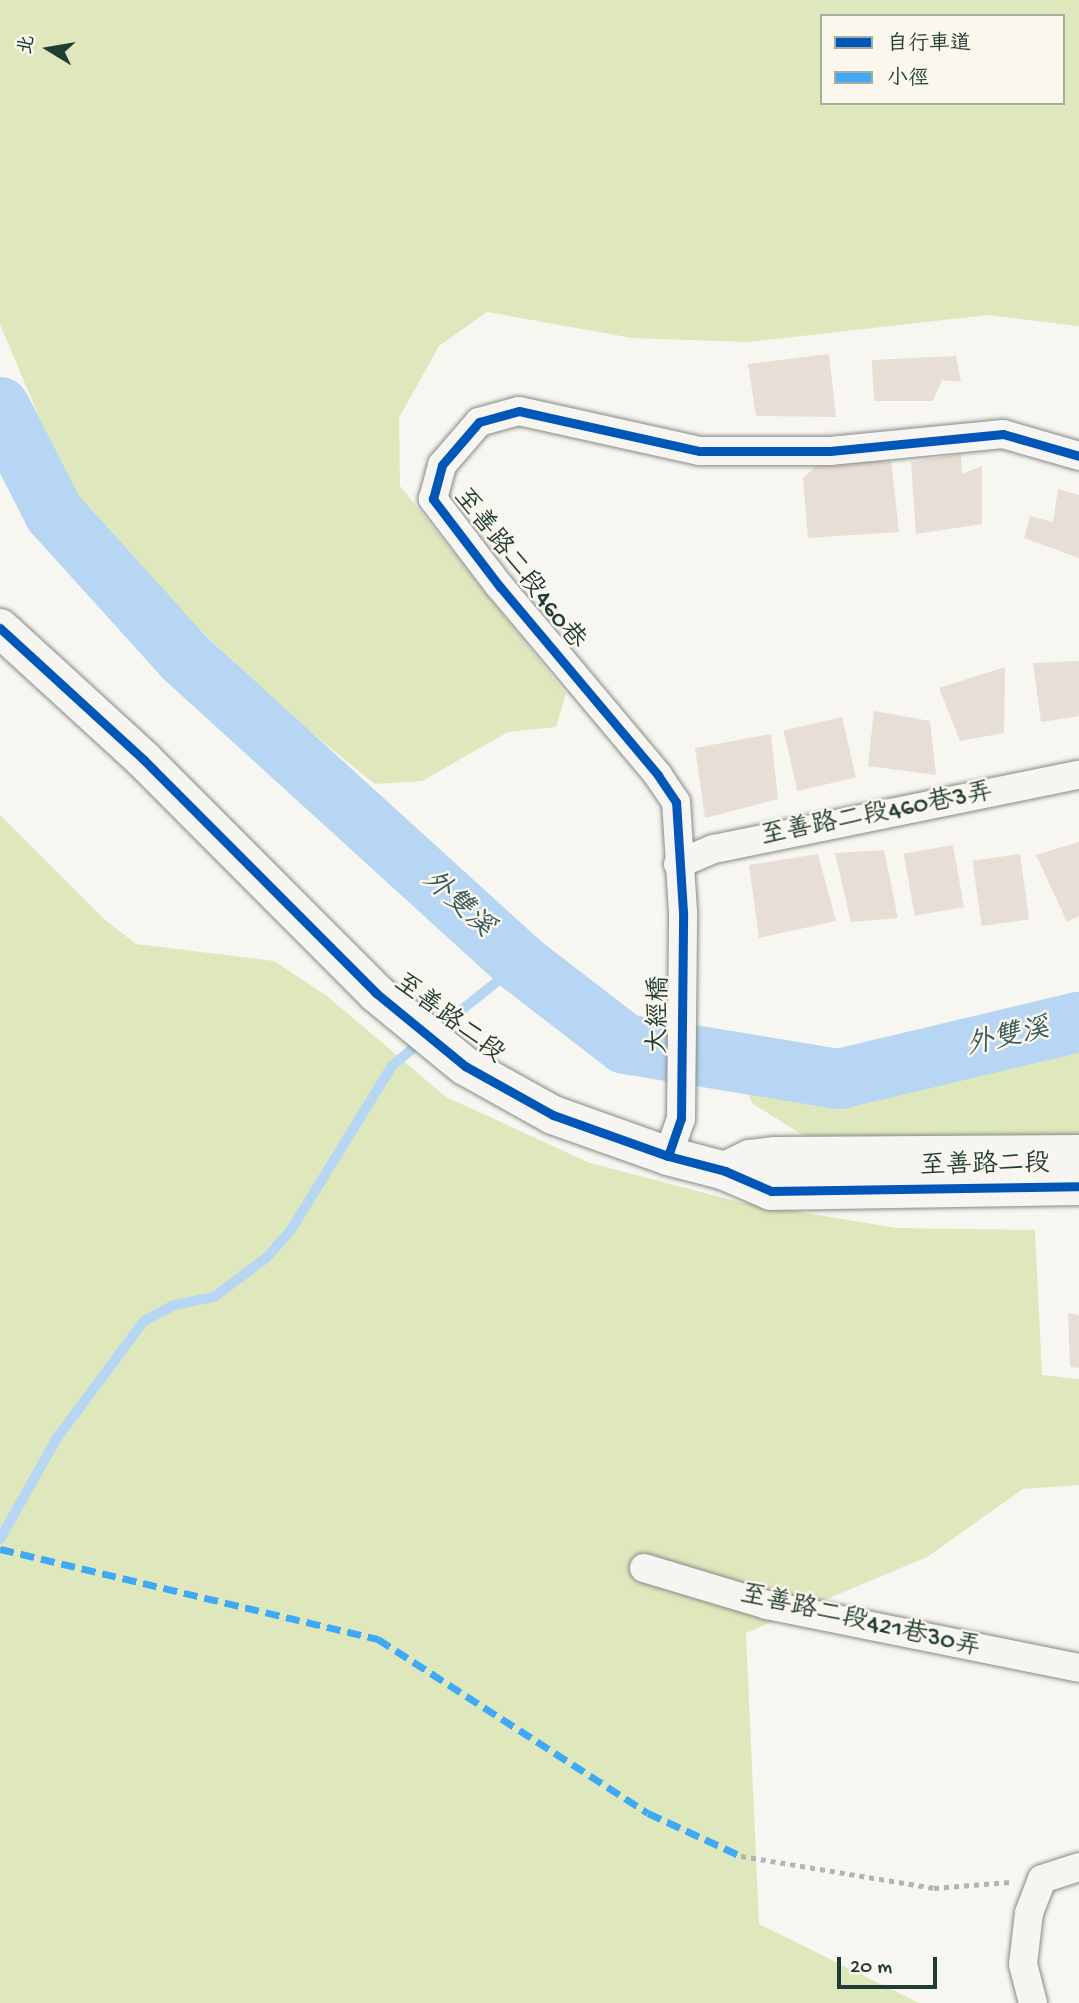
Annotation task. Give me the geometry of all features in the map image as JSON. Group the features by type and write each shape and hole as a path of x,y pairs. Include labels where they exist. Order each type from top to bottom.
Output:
{"street":[{"name":"至善路二段460巷","path":"683,912 676,802 658,775 500,587 433,499 442,465 479,422 519,411 700,451 830,451 1003,434 1079,456"},
{"name":"至善路二段","path":"0,628 144,760 376,993 465,1066 552,1115 668,1156 725,1171 771,1191 1079,1186"},
{"name":"至善路二段460巷3弄","path":"678,864 714,849 1079,775"},
{"name":"大經橋","path":"668,1156 681,1119 683,912"},
{"name":"至善路二段","path":"725,1171 750,1159 775,1156 1079,1154"},
{"name":"至善路二段421巷30弄","path":"644,1568 767,1605 1079,1668"},
{"path":"1033,2003 1023,1964 1029,1913 1042,1879 1079,1867"}],"path":[{"path":"741,1856 934,1888 1042,1879"}],"green space":[{"path":"0,0 1079,0 1079,326 988,315 748,342 632,338 487,312 439,346 399,418 400,486 566,694 556,727 508,732 422,781 375,784 274,702 78,510 0,324"},
{"path":"0,815 104,919 136,944 274,961 327,996 446,1097 590,1163 739,1202 897,1228 1035,1230 1042,1375 1079,1379 1079,1485 1023,1489 927,1557 746,1633 759,1924 919,2003 0,2003"},
{"path":"1079,1047 1079,1146 806,1137 753,1104 748,1094 751,1084 765,1081 829,1098"}],"building":[{"path":"829,354 836,417 756,416 748,364"},
{"path":"956,356 961,382 942,380 933,401 874,401 872,360"},
{"path":"961,454 962,474 982,466 982,524 916,534 911,462"},
{"path":"891,461 899,532 808,538 803,478 821,462"},
{"path":"1058,489 1079,495 1079,558 1024,538 1030,516 1053,522"},
{"path":"1079,661 1079,716 1041,722 1033,663"},
{"path":"1005,667 1004,733 960,741 939,688"},
{"path":"874,711 930,721 936,775 868,766"},
{"path":"842,717 856,777 797,791 784,730"},
{"path":"771,734 778,799 705,818 695,748"},
{"path":"1079,842 1079,916 1067,922 1036,855"},
{"path":"953,845 964,907 915,916 904,854"},
{"path":"884,850 898,918 851,922 835,853"},
{"path":"818,854 836,921 759,938 749,865"},
{"path":"1020,854 1029,919 982,926 972,861"},
{"path":"1068,1313 1079,1315 1079,1368 1070,1367"}],"waterway":[{"name":"外雙溪","path":"0,407 54,513 184,657 520,963 625,1044 839,1079 1079,1022"},
{"path":"434,1032 520,963"},
{"path":"0,1539 57,1438 144,1321 174,1305 214,1297 266,1258 291,1230 392,1066 422,1041"}],"marked path":[{"path":"0,1549 378,1639 648,1813 741,1856"}],"cycle path":[{"path":"668,1156 681,1119 683,912 676,802 658,775 500,587 433,499 442,465 479,422 519,411 700,451 830,451 1003,434 1079,456"},
{"path":"0,628 144,760 376,993 465,1066 553,1115 668,1156 725,1171 771,1191 1079,1186"}]}
